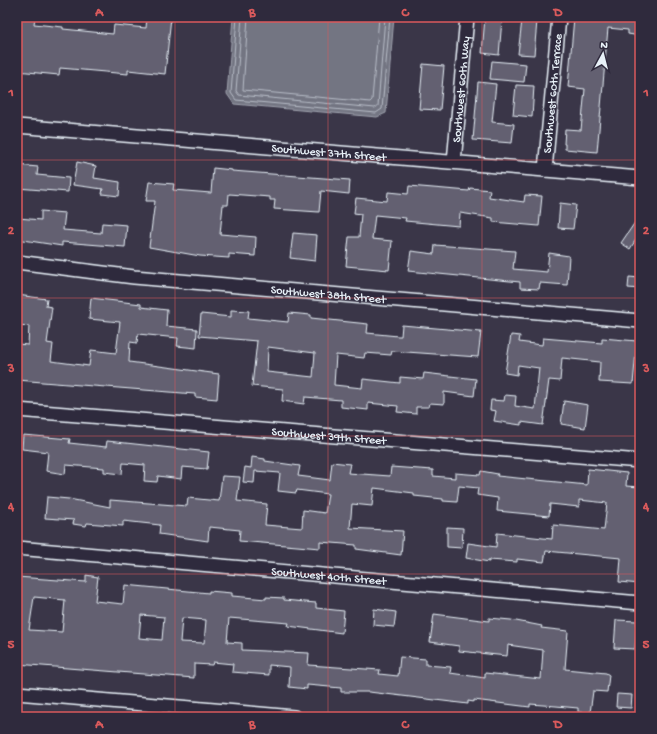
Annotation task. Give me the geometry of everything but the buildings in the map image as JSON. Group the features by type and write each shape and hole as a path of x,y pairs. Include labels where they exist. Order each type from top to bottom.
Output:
{"street":[{"name":"Southwest 60th Way","path":"454,162 467,17"},
{"name":"Southwest 60th Terrace","path":"545,170 559,17"},
{"name":"Southwest 37th Street","path":"17,126 640,178"},
{"name":"Southwest 38th Street","path":"17,262 134,277 640,320"},
{"name":"Southwest 39th Street","path":"17,410 640,461"},
{"name":"Southwest 40th Street","path":"17,548 640,604"},
{"path":"17,693 294,717"}],"water":[{"path":"233,17 394,17 386,113 377,117 234,104 227,94"}]}
